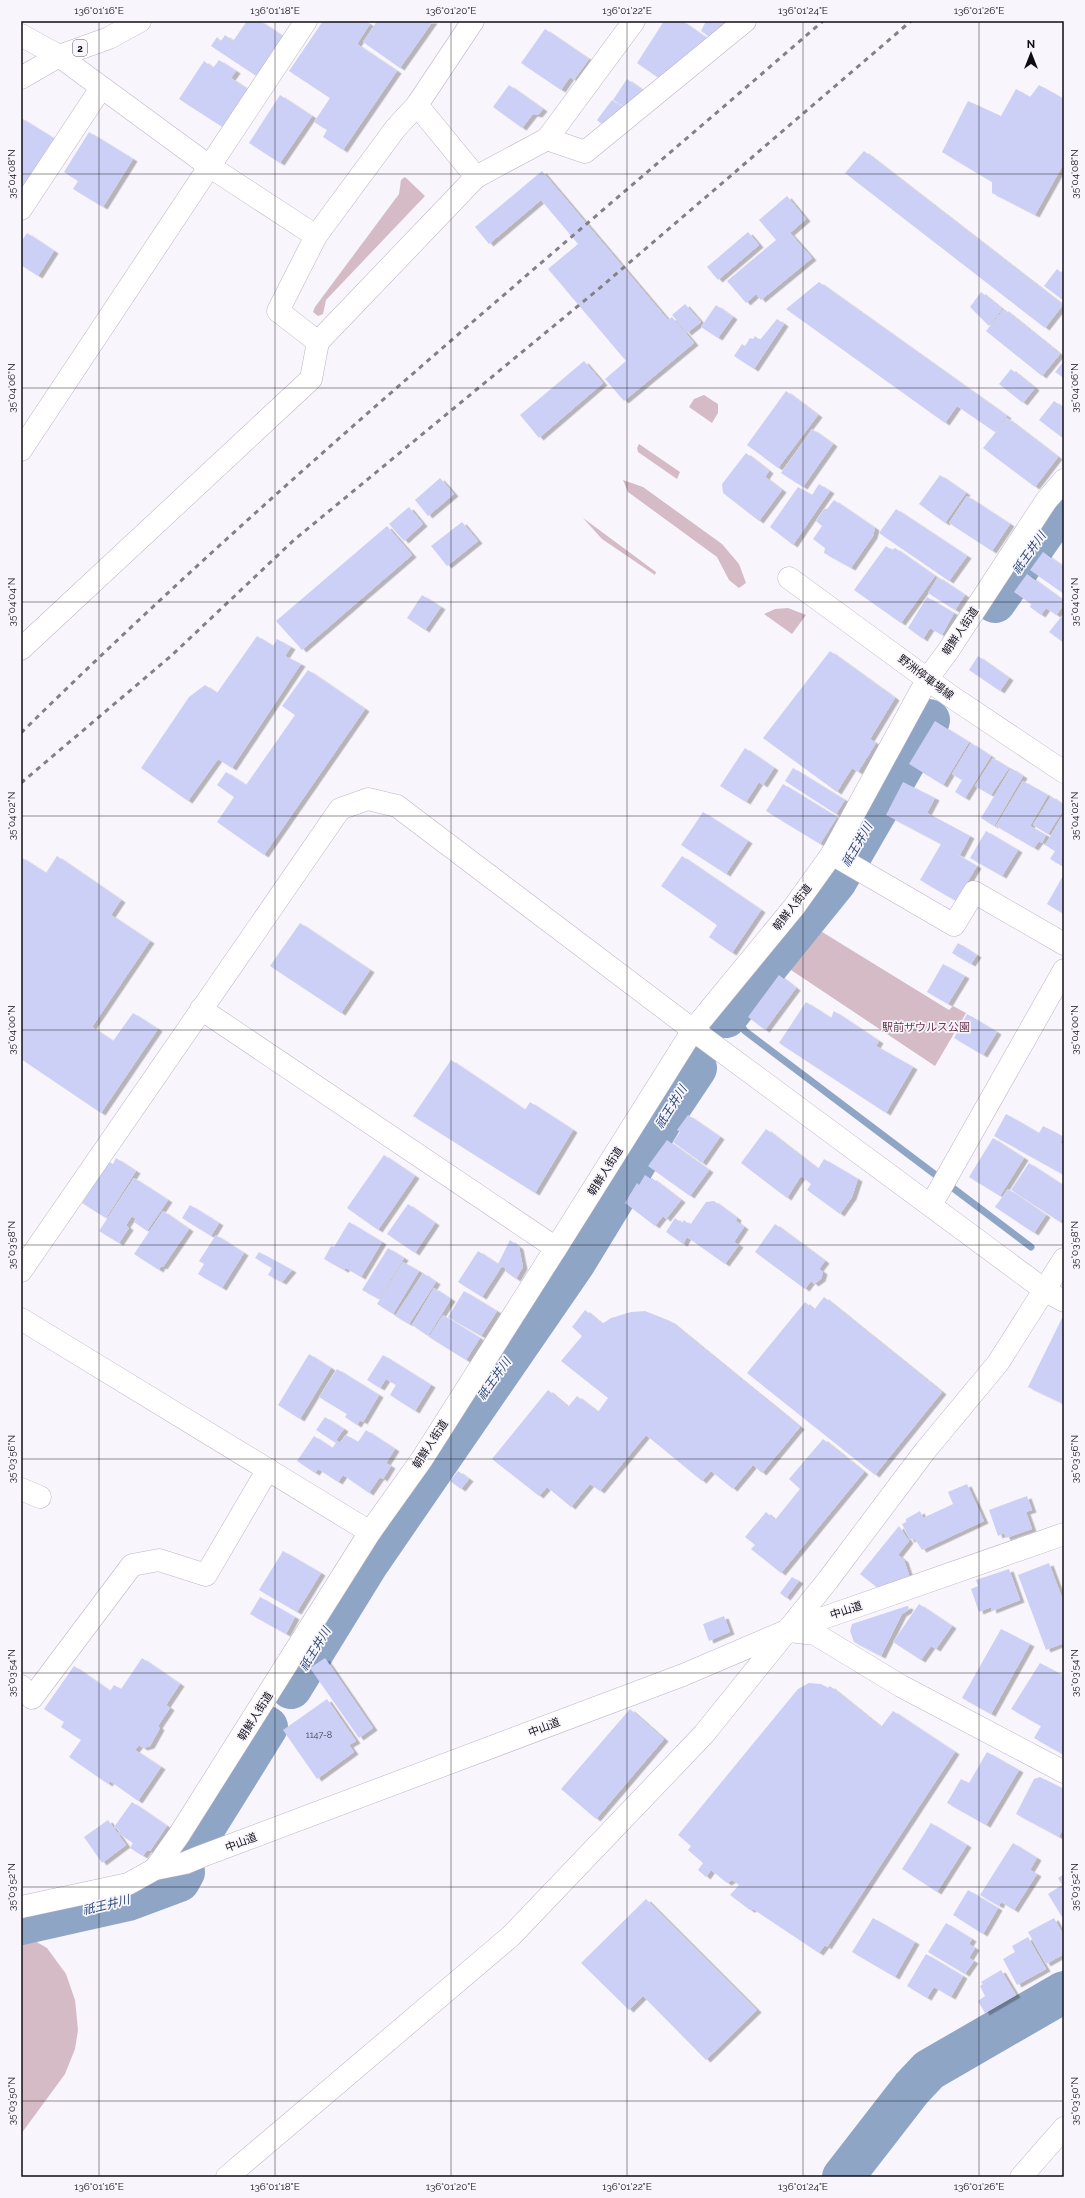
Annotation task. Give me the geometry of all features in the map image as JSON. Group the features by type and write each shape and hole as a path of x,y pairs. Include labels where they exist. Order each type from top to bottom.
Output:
{"street":[{"name":"2","path":"21,78 59,56 109,38 140,21"},
{"path":"21,450 306,21"},
{"path":"318,342 278,311 316,236 395,129 417,105 473,21"},
{"path":"21,649 311,379 318,342 476,177 547,138 634,21"},
{"path":"547,138 585,152 745,21"},
{"path":"21,35 59,56 209,166 316,236"},
{"path":"21,208 102,88"},
{"path":"417,105 476,177"},
{"name":"朝鮮人街道","path":"155,1869 238,1743 370,1532 422,1459 693,1030 794,906 844,862 928,678 948,651 1046,501 1064,480"},
{"name":"野洲停車場線","path":"789,578 928,678 949,695 1064,772"},
{"path":"21,1271 340,809 368,799 397,806 693,1030 1055,1296"},
{"path":"844,862 954,925 974,892 1064,944"},
{"path":"931,1205 1064,970"},
{"path":"201,1009 556,1248"},
{"path":"227,2177 511,1936 704,1734 828,1580 925,1451 1055,1296 1064,1259"},
{"path":"21,1319 370,1532"},
{"path":"21,1686 32,1698 132,1565 158,1560 206,1575 268,1469"},
{"name":"中山道","path":"21,1907 128,1884 155,1869 186,1863 684,1674 786,1631 1064,1534"},
{"path":"786,1631 815,1634 901,1686 1064,1772"},
{"path":"1022,2177 1064,2128"}],"green space":[{"path":"405,177 425,196 326,300 323,314 318,316 313,312 315,307 399,194 401,180"},
{"path":"704,395 718,404 718,413 712,423 689,407 694,399"},
{"path":"639,444 680,472 677,479 638,452 637,448"},
{"path":"623,480 643,487 722,544 739,564 746,583 739,588 729,580 717,557 628,492"},
{"path":"583,518 656,572 655,575 602,539"},
{"path":"788,608 806,615 792,634 764,614 775,609"},
{"name":"駅前ザウルス公園","path":"814,927 949,1010 953,1006 966,1013 935,1066 779,962"},
{"path":"21,1933 47,1948 66,1974 75,2000 78,2030 75,2049 65,2074 21,2134"}],"building":[{"path":"247,21 260,21 284,37 258,77 211,46 217,37 221,41 225,35 233,41"},
{"path":"323,21 365,21 370,24 357,44 397,71 343,150 323,137 327,130 314,122 330,98 289,71"},
{"path":"377,21 433,21 400,68 363,42"},
{"path":"664,21 682,21 708,39 660,79 637,63"},
{"path":"702,21 728,21 725,26 721,24 711,38 701,31 705,23"},
{"path":"545,29 589,59 574,80 570,77 561,90 521,63"},
{"path":"219,60 236,71 231,78 249,90 224,128 179,99 204,61 213,68"},
{"path":"627,79 644,91 627,108 613,100"},
{"path":"509,85 543,109 538,115 533,114 522,128 493,107"},
{"path":"1039,85 1064,99 1064,163 1035,215 992,193 992,182 942,152 968,101 1001,116 1016,89 1030,97"},
{"path":"280,95 312,116 280,163 249,143"},
{"path":"612,100 626,109 605,127 597,120"},
{"path":"21,118 55,139 21,190"},
{"path":"89,132 133,159 103,207 73,189 78,181 64,172"},
{"path":"864,151 1063,305 1045,328 845,173"},
{"path":"542,171 668,320 672,317 694,343 624,401 605,379 626,361 548,269 578,244 541,200 489,244 475,227"},
{"path":"787,196 806,219 790,233 812,258 761,300 756,294 746,303 727,281 776,240 759,220"},
{"path":"748,232 759,245 718,280 707,267"},
{"path":"27,233 54,251 38,276 21,265 21,242"},
{"path":"1057,269 1064,275 1064,301 1044,286"},
{"path":"819,282 1007,416 995,432 957,406 945,423 786,309"},
{"path":"981,292 1002,309 989,326 970,307"},
{"path":"685,304 701,322 687,333 672,315"},
{"path":"716,305 733,317 718,338 701,327"},
{"path":"1004,309 1060,354 1042,376 986,331"},
{"path":"777,319 784,324 754,369 734,356 742,344 745,346 750,338 753,339 755,336 760,340"},
{"path":"584,361 603,383 539,438 520,415"},
{"path":"1064,361 1064,378 1055,372"},
{"path":"1011,369 1035,388 1023,403 999,384"},
{"path":"786,391 818,415 778,468 747,445"},
{"path":"1054,401 1064,408 1064,439 1039,420"},
{"path":"1007,418 1058,457 1035,487 983,448"},
{"path":"812,429 833,444 803,487 781,473"},
{"path":"746,453 769,471 765,477 782,490 759,521 723,493 722,484"},
{"path":"940,475 966,493 945,523 919,504"},
{"path":"440,478 454,494 428,516 415,500"},
{"path":"819,484 830,491 793,545 770,527 798,487 812,495"},
{"path":"967,496 1010,524 992,551 949,523"},
{"path":"834,500 875,528 873,536 851,568 824,553 825,548 813,539 822,526 816,521 824,509 827,509"},
{"path":"409,507 423,524 404,541 389,524"},
{"path":"896,509 967,556 949,581 879,533"},
{"path":"462,522 478,541 447,566 431,546"},
{"path":"387,526 412,555 302,650 276,621"},
{"path":"886,546 892,550 895,548 935,576 901,623 854,590"},
{"path":"1043,552 1064,567 1064,594 1030,570"},
{"path":"1027,574 1064,601 1064,605 1056,615 1046,608 1041,615 1030,607 1031,604 1014,592"},
{"path":"938,577 965,595 955,610 928,593"},
{"path":"422,595 441,607 425,630 407,618"},
{"path":"927,597 954,613 942,635 930,628 923,639 908,628"},
{"path":"1061,617 1064,619 1064,643 1049,632"},
{"path":"257,636 273,646 277,639 291,647 285,656 301,664 232,768 218,759 188,801 141,768 189,697 205,685 217,693"},
{"path":"830,651 895,698 870,739 876,743 858,772 852,768 837,792 763,738"},
{"path":"978,656 1009,678 1000,691 969,670"},
{"path":"308,670 365,709 264,855 217,822 234,797 217,785 226,772 246,785 295,715 282,706"},
{"path":"935,721 969,742 943,785 909,764"},
{"path":"971,743 991,756 965,798 955,792 962,780 952,774"},
{"path":"745,748 774,768 763,785 759,782 746,802 720,786"},
{"path":"993,758 1009,768 991,795 975,786"},
{"path":"793,768 845,800 836,814 785,781"},
{"path":"1011,768 1023,776 994,826 981,818"},
{"path":"1023,781 1048,795 1030,826 1046,835 1042,843 1039,841 1034,848 996,826"},
{"path":"903,782 935,798 927,813 970,836 960,855 951,851 977,866 956,901 920,880 941,844 886,815"},
{"path":"783,784 837,817 820,844 766,811"},
{"path":"1051,796 1064,806 1064,809 1048,834 1033,825"},
{"path":"703,812 748,841 726,874 681,845"},
{"path":"1064,813 1064,867 1050,859 1055,851 1045,845"},
{"path":"986,831 1018,850 1002,876 970,858"},
{"path":"57,856 121,900 111,915 150,941 92,1027 113,1041 133,1013 158,1029 101,1113 21,1059 21,857 46,873"},
{"path":"682,856 761,910 732,953 709,937 717,925 661,886"},
{"path":"1064,874 1064,914 1047,904"},
{"path":"300,923 370,970 341,1013 270,966"},
{"path":"958,943 977,955 971,964 952,953"},
{"path":"943,964 965,976 948,1004 927,992"},
{"path":"779,975 796,988 765,1030 748,1017"},
{"path":"806,1002 831,1018 834,1011 879,1041 876,1046 913,1067 886,1113 779,1043"},
{"path":"967,1014 997,1032 983,1055 954,1038"},
{"path":"451,1060 525,1110 530,1102 573,1130 535,1193 413,1116"},
{"path":"1006,1114 1039,1133 1043,1126 1064,1137 1060,1143 1064,1145 1064,1175 994,1136"},
{"path":"688,1115 720,1137 702,1163 673,1142 680,1132 677,1130"},
{"path":"766,1129 818,1169 824,1159 858,1179 852,1197 840,1214 807,1190 811,1184 801,1176 787,1198 741,1163"},
{"path":"993,1138 1024,1158 1000,1196 969,1177"},
{"path":"667,1140 709,1170 690,1196 648,1166"},
{"path":"384,1155 415,1176 378,1230 347,1208"},
{"path":"116,1158 136,1171 106,1218 82,1203 109,1162 113,1164"},
{"path":"1029,1163 1064,1186 1064,1216 1060,1222 1011,1190"},
{"path":"645,1175 651,1179 652,1178 681,1200 666,1219 663,1216 655,1226 625,1203 637,1183 639,1185"},
{"path":"134,1178 168,1200 147,1231 134,1222 136,1219 132,1216 126,1225 129,1228 119,1243 99,1231"},
{"path":"1008,1189 1046,1215 1034,1233 995,1207"},
{"path":"714,1201 737,1218 736,1221 744,1227 734,1242 739,1245 725,1264 687,1237 683,1244 666,1232 675,1218 682,1223 684,1220 690,1225 706,1202"},
{"path":"408,1204 435,1223 415,1253 387,1234"},
{"path":"190,1205 219,1223 211,1236 182,1218"},
{"path":"163,1211 189,1229 163,1267 161,1266 159,1270 134,1254"},
{"path":"349,1222 382,1242 361,1277 346,1268 344,1270 324,1259 331,1246 334,1247"},
{"path":"775,1224 825,1261 819,1269 823,1272 821,1279 814,1284 811,1281 805,1289 755,1252"},
{"path":"216,1235 244,1253 222,1288 198,1274 204,1264 199,1261"},
{"path":"510,1240 519,1247 523,1267 516,1279 505,1271 506,1269 502,1266 482,1297 458,1282 478,1251 498,1264"},
{"path":"388,1248 404,1258 379,1299 362,1290"},
{"path":"259,1252 292,1270 282,1282 268,1275 272,1268 255,1258"},
{"path":"403,1262 419,1271 393,1314 377,1304"},
{"path":"423,1273 436,1282 409,1324 395,1316"},
{"path":"434,1288 451,1299 428,1336 412,1325"},
{"path":"464,1291 497,1311 481,1336 448,1317"},
{"path":"824,1297 942,1392 875,1475 747,1373 805,1302 814,1310"},
{"path":"585,1310 602,1324 611,1318 631,1312 645,1311 670,1321 800,1427 762,1473 753,1465 733,1489 711,1471 702,1481 646,1435 600,1491 590,1484 571,1507 547,1487 539,1496 492,1459 548,1390 568,1407 577,1396 598,1412 608,1398 561,1361 582,1336 572,1327"},
{"path":"443,1315 480,1338 466,1360 429,1337"},
{"path":"1062,1318 1064,1319 1064,1404 1028,1387"},
{"path":"309,1354 331,1368 300,1419 278,1405"},
{"path":"383,1355 431,1385 415,1411 390,1395 396,1385 386,1379 380,1388 367,1380"},
{"path":"337,1369 379,1395 363,1422 360,1420 357,1425 345,1417 347,1414 319,1397"},
{"path":"325,1417 344,1429 336,1440 340,1443 346,1435 358,1442 366,1430 395,1449 386,1463 391,1466 383,1479 380,1477 369,1493 343,1475 338,1482 318,1469 315,1473 297,1461 314,1436 332,1448 336,1443 316,1430"},
{"path":"823,1439 864,1472 781,1573 751,1549 755,1545 745,1537 766,1512 775,1520 800,1489 789,1479"},
{"path":"458,1471 469,1479 461,1489 450,1481"},
{"path":"967,1484 984,1521 922,1550 914,1538 910,1540 902,1524 906,1522 906,1519 920,1511 923,1518 953,1504 948,1492"},
{"path":"1027,1496 1032,1510 1026,1512 1032,1529 1006,1538 1004,1533 998,1536 989,1510"},
{"path":"899,1526 909,1541 898,1555 904,1560 910,1578 879,1589 860,1574"},
{"path":"283,1551 321,1573 297,1612 259,1590"},
{"path":"1049,1563 1064,1603 1064,1643 1046,1650 1018,1575"},
{"path":"1009,1569 1020,1600 992,1611 991,1607 979,1612 971,1589 978,1586 976,1580"},
{"path":"792,1577 799,1581 786,1598 780,1593"},
{"path":"260,1597 295,1617 286,1634 250,1614"},
{"path":"919,1604 952,1626 936,1649 931,1646 921,1660 893,1642"},
{"path":"907,1606 909,1607 907,1611 902,1614 881,1656 854,1642 850,1631 852,1624"},
{"path":"724,1616 730,1632 709,1641 703,1624"},
{"path":"1001,1629 1030,1644 991,1714 962,1698"},
{"path":"142,1658 180,1684 166,1705 170,1708 158,1726 160,1728 150,1746 143,1748 139,1745 135,1750 161,1767 138,1801 110,1781 108,1784 69,1757 81,1740 61,1727 64,1722 44,1709 74,1666 110,1691 114,1685 121,1689"},
{"path":"325,1658 373,1728 359,1738 310,1668"},
{"path":"1040,1663 1064,1676 1064,1755 1034,1738 1041,1726 1011,1709"},
{"path":"809,1683 821,1684 828,1688 830,1686 881,1727 893,1711 955,1752 827,1947 825,1945 819,1953 753,1909 750,1910 730,1895 739,1885 732,1880 727,1883 711,1870 706,1877 698,1870 703,1863 688,1850 691,1846 678,1835 798,1689"},
{"path":"327,1699 356,1741 349,1745 354,1752 317,1779 283,1730"},
{"path":"630,1709 664,1739 596,1819 561,1789"},
{"path":"987,1752 1019,1770 986,1825 947,1803 961,1779 969,1783"},
{"path":"1040,1777 1064,1789 1064,1827 1059,1837 1016,1814 1034,1779"},
{"path":"132,1802 167,1826 150,1851 147,1850 143,1856 130,1848 133,1843 118,1833 120,1831 114,1827"},
{"path":"108,1820 126,1845 102,1863 84,1837"},
{"path":"931,1823 967,1845 937,1892 902,1869"},
{"path":"1013,1843 1037,1858 1030,1870 1037,1874 1014,1910 1001,1902 999,1906 980,1895"},
{"path":"1064,1874 1064,1915 1062,1917 1048,1894 1062,1885 1058,1878"},
{"path":"968,1890 998,1908 983,1934 953,1915"},
{"path":"646,1899 757,2010 706,2060 643,1996 629,2010 581,1963"},
{"path":"873,1918 915,1942 895,1977 852,1952"},
{"path":"1054,1918 1064,1936 1064,1954 1046,1964 1028,1932"},
{"path":"946,1923 972,1939 969,1944 975,1948 969,1958 974,1961 965,1974 928,1952"},
{"path":"1028,1937 1046,1969 1017,1985 1003,1959 1015,1952 1012,1946"},
{"path":"926,1954 963,1976 951,1997 934,1987 927,1998 907,1986"},
{"path":"1001,1970 1016,1995 985,2013 978,2001 985,1996 980,1986 983,1984 981,1982"}],"waterway":[{"name":"祇王井川","path":"995,602 1064,503"},
{"name":"祇王井川","path":"726,1017 836,881 929,720"},
{"path":"730,1010 745,1031 1031,1247"},
{"name":"祇王井川","path":"291,1688 368,1563 575,1262 664,1116 696,1068"},
{"name":"祇王井川","path":"193,1846 267,1727"},
{"name":"祇王井川","path":"21,1924 128,1900 179,1881 184,1872"},
{"path":"843,2177 912,2088 929,2070 1064,1992"}],"railway":[{"path":"21,733 118,640 316,459 416,371 823,21"},
{"path":"21,783 171,656 294,540 601,287 911,21"}]}
